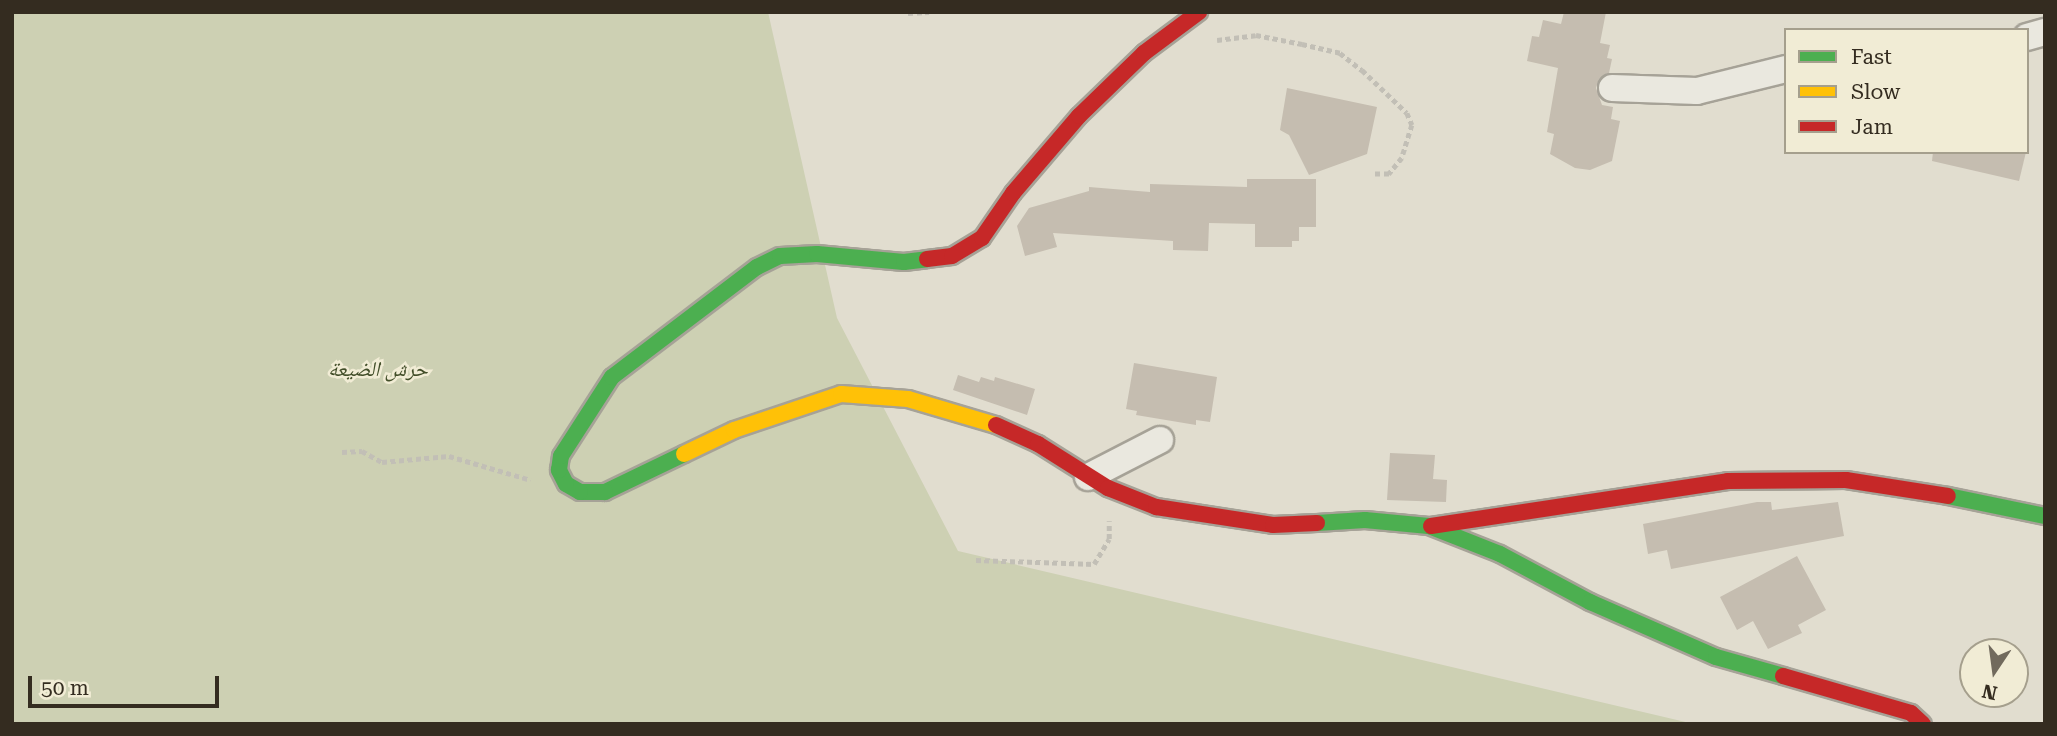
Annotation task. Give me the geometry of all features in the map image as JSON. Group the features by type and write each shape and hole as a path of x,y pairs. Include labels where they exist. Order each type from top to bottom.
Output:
{"street":[{"path":"1199,12 1144,53 1079,116 1013,194 982,238 952,256 904,262 843,255 780,256 757,267 678,324 612,377 561,456 559,470 566,484 580,492 605,492 734,430 841,394 908,399 998,426 1038,444 1098,482 1156,507 1273,525 1365,520 1429,526 1728,481 1796,480 1846,480 1924,490 1993,508 2045,516"},
{"path":"1612,88 1697,91 1784,69"},
{"path":"1098,482 1160,440"},
{"path":"1429,526 1500,554 1590,602 1716,657 1911,713 1923,724"}],"path":[{"path":"908,13 929,12"},
{"path":"1208,41 1256,35 1340,53 1362,70 1407,114 1412,125 1389,174 1374,174"},
{"path":"342,452 362,451 382,461 449,456 537,483 566,484"},
{"path":"976,560 1094,564 1109,539 1098,482"}],"green space":[{"name":"حرش الضيعة","path":"12,12 768,12 837,318 958,551 1694,724 12,724"}],"building":[{"path":"1564,12 1606,12 1600,43 1610,45 1607,58 1612,59 1609,73 1599,79 1596,88 1602,105 1613,107 1611,119 1620,121 1612,161 1590,170 1575,168 1550,154 1554,134 1547,132 1558,68 1527,61 1532,36 1539,37 1543,20 1561,24"},
{"path":"1287,88 1377,107 1367,154 1309,175 1289,135 1280,130"},
{"path":"1933,154 2026,154 2019,181 1932,161"},
{"path":"1247,179 1316,179 1316,227 1299,227 1299,241 1292,241 1292,247 1255,247 1255,224 1209,223 1208,251 1173,250 1173,241 1053,233 1057,247 1025,256 1017,226 1029,208 1089,191 1089,187 1150,192 1150,184 1247,187"},
{"path":"1134,363 1217,377 1210,422 1196,420 1196,425 1136,415 1137,411 1126,409"},
{"path":"958,375 979,382 981,377 994,381 995,377 1035,389 1027,415 953,390"},
{"path":"1390,453 1435,455 1433,479 1447,480 1446,502 1387,500"},
{"path":"1757,502 1771,502 1772,510 1838,502 1844,536 1671,569 1667,550 1648,554 1643,524"},
{"path":"1797,556 1826,610 1798,625 1802,633 1768,649 1753,621 1737,630 1720,597"}],"traffic: fast":[{"path":"684,454 605,492 580,492 566,484 559,470 561,456 612,377 757,267 780,256 817,254 904,262 927,259"},
{"path":"1948,496 2045,516"},
{"path":"1317,523 1365,520 1429,526 1500,554 1590,602 1716,657 1783,676"}],"traffic: slow":[{"path":"684,454 734,430 841,394 908,399 996,425"}],"traffic: jam":[{"path":"927,259 952,256 982,238 1013,193 1079,116 1144,53 1199,12"},
{"path":"996,425 1038,444 1108,488 1156,507 1273,525 1317,523"},
{"path":"1431,526 1728,481 1846,480 1948,496"},
{"path":"1783,676 1911,713 1923,724"}]}
